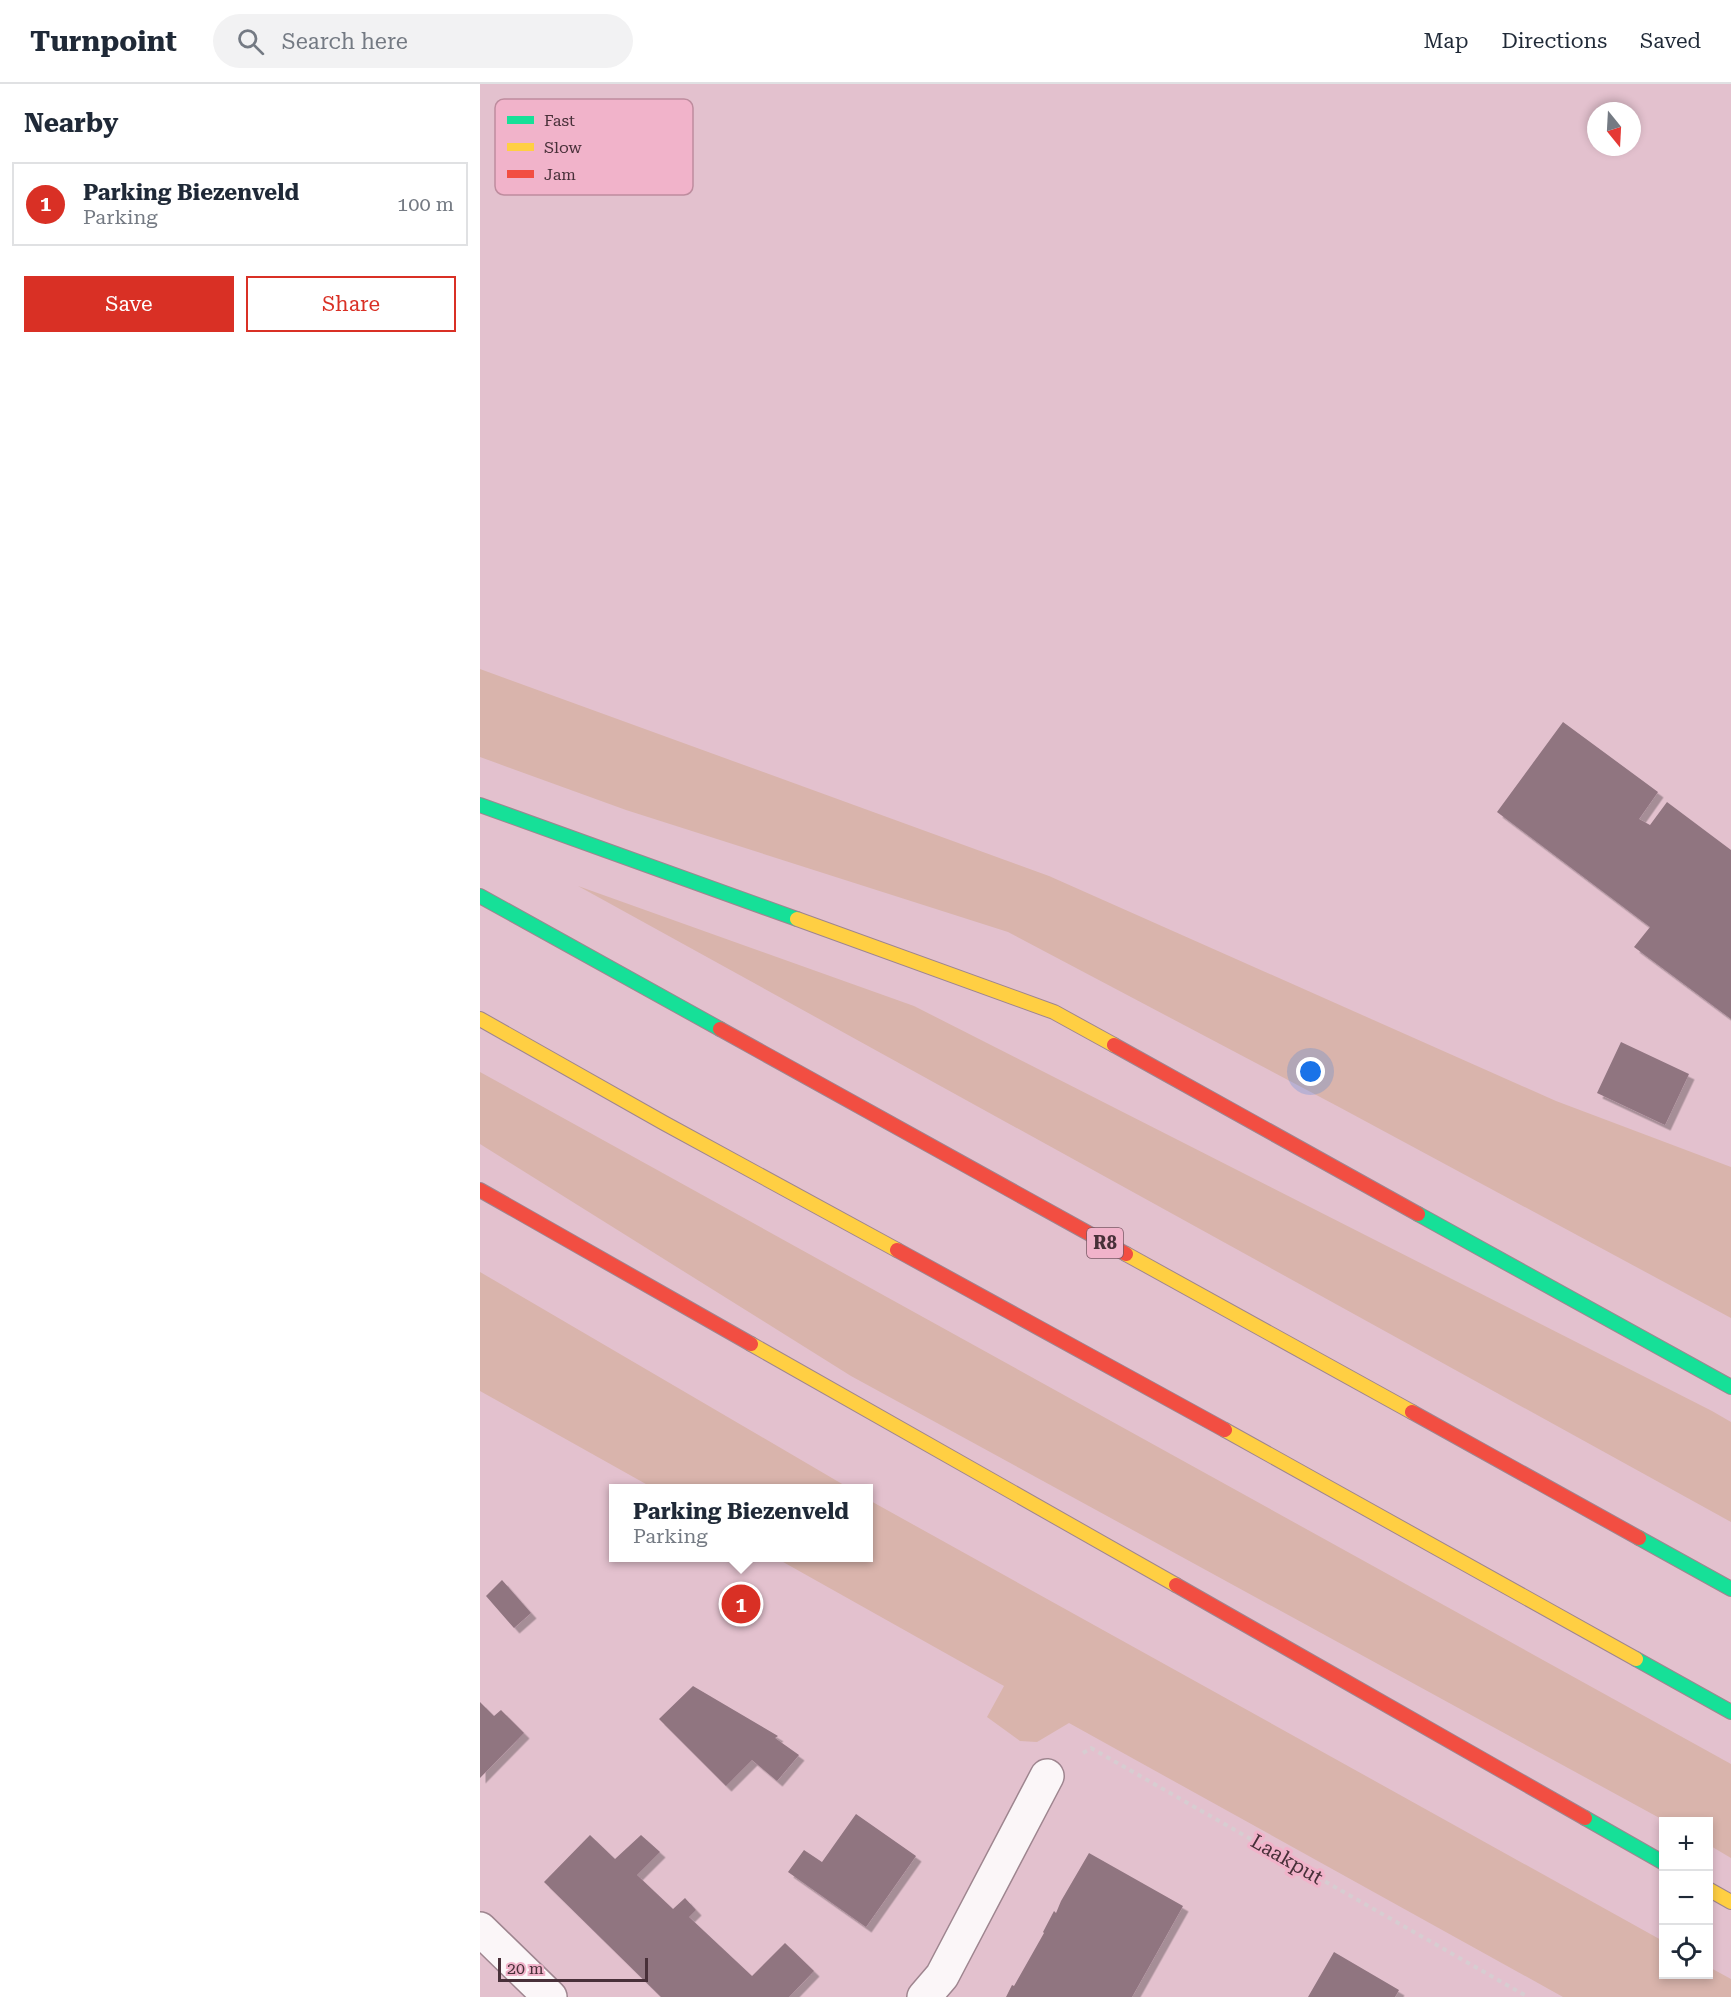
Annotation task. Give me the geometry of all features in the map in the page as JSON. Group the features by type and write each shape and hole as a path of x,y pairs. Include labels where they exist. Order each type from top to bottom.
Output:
{"highway":[{"path":"480,805 1054,1012 1731,1387"},
{"name":"R8","path":"480,896 1731,1589"},
{"path":"480,1019 654,1118 1082,1351 1731,1712"},
{"path":"480,1191 1659,1860"},
{"path":"1713,1892 1731,1902"}],"street":[{"path":"924,1997 942,1976 1047,1776"},
{"path":"480,1929 550,1997"}],"path":[{"name":"Laakput","path":"1047,1776 1091,1748 1528,1997"}],"shaded area":[{"path":"480,669 1049,876 1556,1101 1731,1167 1731,1318 1008,932 626,810 480,757"},
{"path":"578,886 914,1006 1712,1411 1731,1422 1731,1522"},
{"path":"480,1072 1731,1764 1731,1858 1713,1847 1713,1817 1659,1818 851,1376 480,1144"},
{"path":"480,1272 842,1484 646,1484 480,1391"},
{"path":"873,1502 1659,1939 1659,1979 1713,1979 1713,1969 1731,1979 1731,1997 1563,1997 1069,1723 1037,1742 1020,1741 987,1717 1004,1686 783,1562 873,1562"}],"building":[{"path":"1563,722 1658,792 1639,819 1650,825 1667,802 1731,850 1731,1019 1634,947 1650,927 1497,812"},
{"path":"1621,1042 1689,1074 1665,1125 1597,1093"},
{"path":"502,1580 531,1613 514,1628 486,1596"},
{"path":"693,1686 778,1736 775,1738 799,1755 777,1781 752,1760 726,1786 659,1719"},
{"path":"480,1702 494,1716 501,1710 524,1733 480,1778"},
{"path":"856,1814 916,1856 866,1927 788,1872 804,1850 822,1862"},
{"path":"590,1835 615,1859 641,1835 660,1852 637,1875 673,1909 685,1898 696,1910 689,1917 752,1976 785,1943 814,1971 789,1997 661,1997 544,1882"},
{"path":"1089,1853 1183,1906 1132,1997 1006,1997 1012,1985 1014,1986 1054,1911 1056,1913"},
{"path":"1334,1952 1399,1990 1395,1997 1308,1997"}],"traffic: fast":[{"path":"480,805 797,919"},
{"path":"480,896 720,1029"},
{"path":"1418,1214 1731,1387"},
{"path":"1639,1538 1731,1589"},
{"path":"1636,1659 1731,1712"},
{"path":"1585,1818 1659,1860"}],"traffic: slow":[{"path":"797,919 1054,1012 1114,1045"},
{"path":"480,1019 664,1123 897,1250"},
{"path":"1126,1254 1412,1412"},
{"path":"751,1344 1176,1585"},
{"path":"1225,1430 1636,1659"},
{"path":"1713,1892 1731,1902"}],"traffic: jam":[{"path":"720,1029 1126,1254"},
{"path":"1114,1045 1418,1214"},
{"path":"480,1190 751,1344"},
{"path":"897,1250 1225,1430"},
{"path":"1412,1412 1639,1538"},
{"path":"1176,1585 1585,1818"}],"place":[{"name":"Parking Biezenveld","path":"741,1604"}]}
